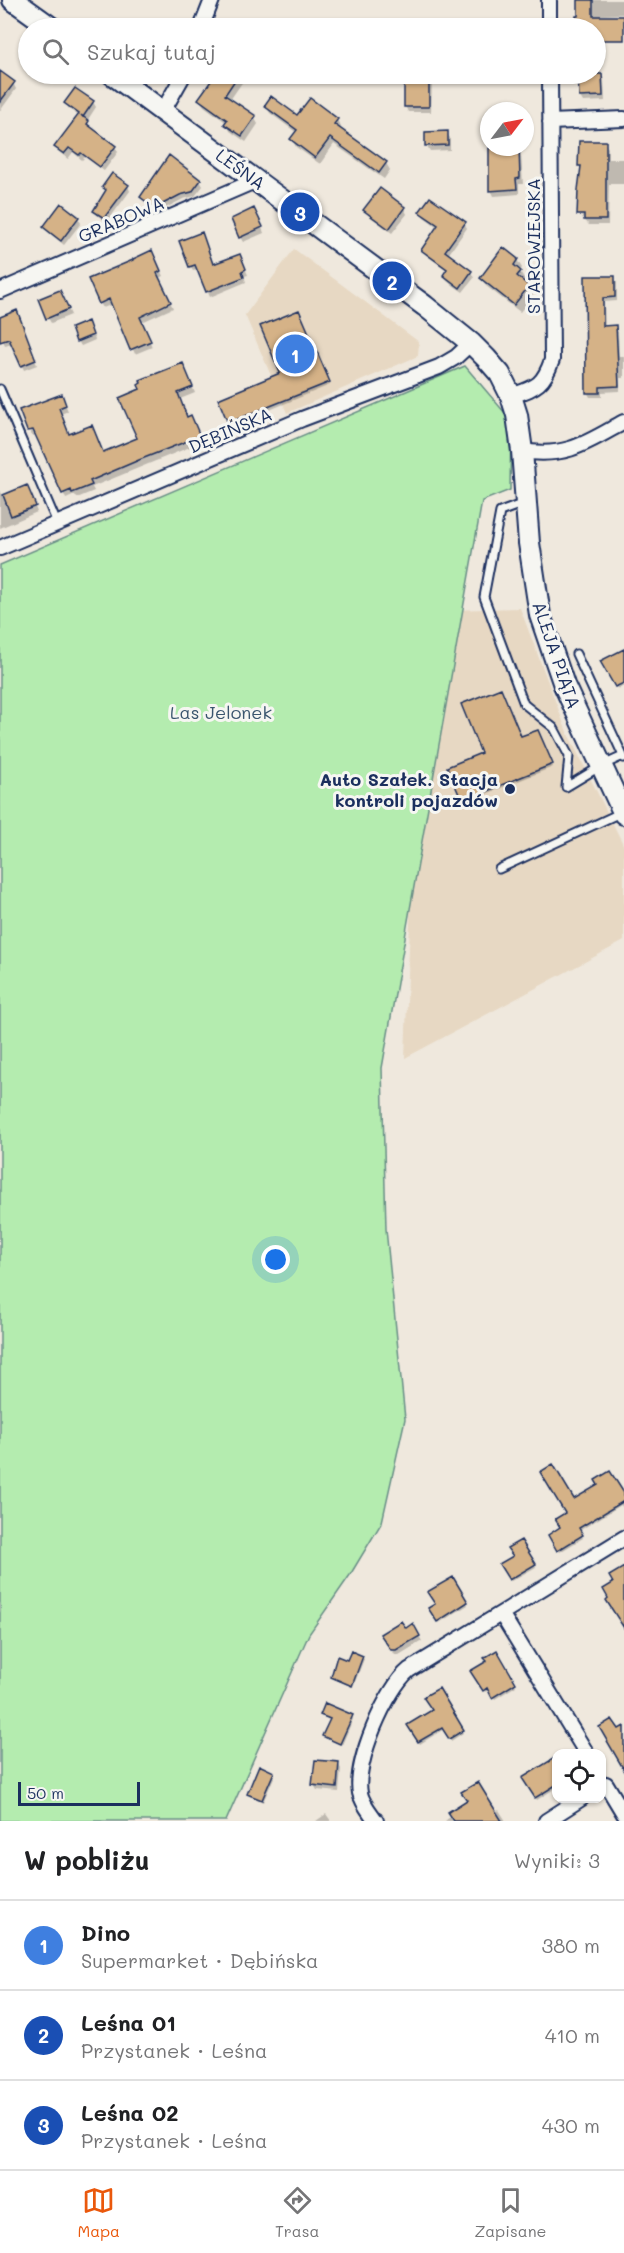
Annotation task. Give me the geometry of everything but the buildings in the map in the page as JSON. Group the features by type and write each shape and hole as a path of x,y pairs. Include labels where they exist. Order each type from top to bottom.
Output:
{"street":[{"path":"13,0 38,18"},
{"path":"205,18 212,0"},
{"path":"549,0 549,18"},
{"name":"LEŚNA","path":"126,84 257,180 471,343 500,374 511,396 517,415 522,451"},
{"path":"163,111 178,84"},
{"name":"STAROWIEJSKA","path":"511,396 535,386 546,378 552,360 550,84"},
{"path":"550,122 624,119"},
{"name":"GRABOWA","path":"0,291 257,180"},
{"name":"DĘBIŃSKA","path":"0,548 302,419 439,367 456,357 471,343"},
{"path":"522,451 548,454 569,451 624,422"},
{"name":"ALEJA PIĄTA","path":"522,451 529,543 540,615 564,685 623,813"},
{"path":"376,1821 360,1796 360,1776 374,1726 399,1678 624,1538"},
{"path":"501,1615 584,1749"},
{"path":"606,1787 624,1814"},
{"path":"546,1821 574,1803"}],"lane":[{"path":"0,389 57,523"},
{"path":"526,502 500,512 484,597 524,704 554,728 569,756 566,787 601,766 624,757 576,654"},
{"path":"498,869 623,813"}],"shaded area":[{"path":"294,249 419,342 418,356 287,413 245,315"},
{"name":"Auto Szałek. Stacja kontroli pojazdów","path":"520,608 567,732 624,846 624,941 405,1058 412,866 454,610"}],"green space":[{"name":"Las Jelonek","path":"465,366 511,420 510,490 482,501 382,1068 386,1229 405,1419 382,1522 350,1575 309,1634 226,1821 0,1821 0,565"}],"place":[{"name":"Leśna 02","path":"300,212"},
{"name":"Leśna 01","path":"392,281"},
{"name":"Dino","path":"295,354"},
{"name":"Auto Szałek. Stacja kontroli pojazdów","path":"510,789"}]}
